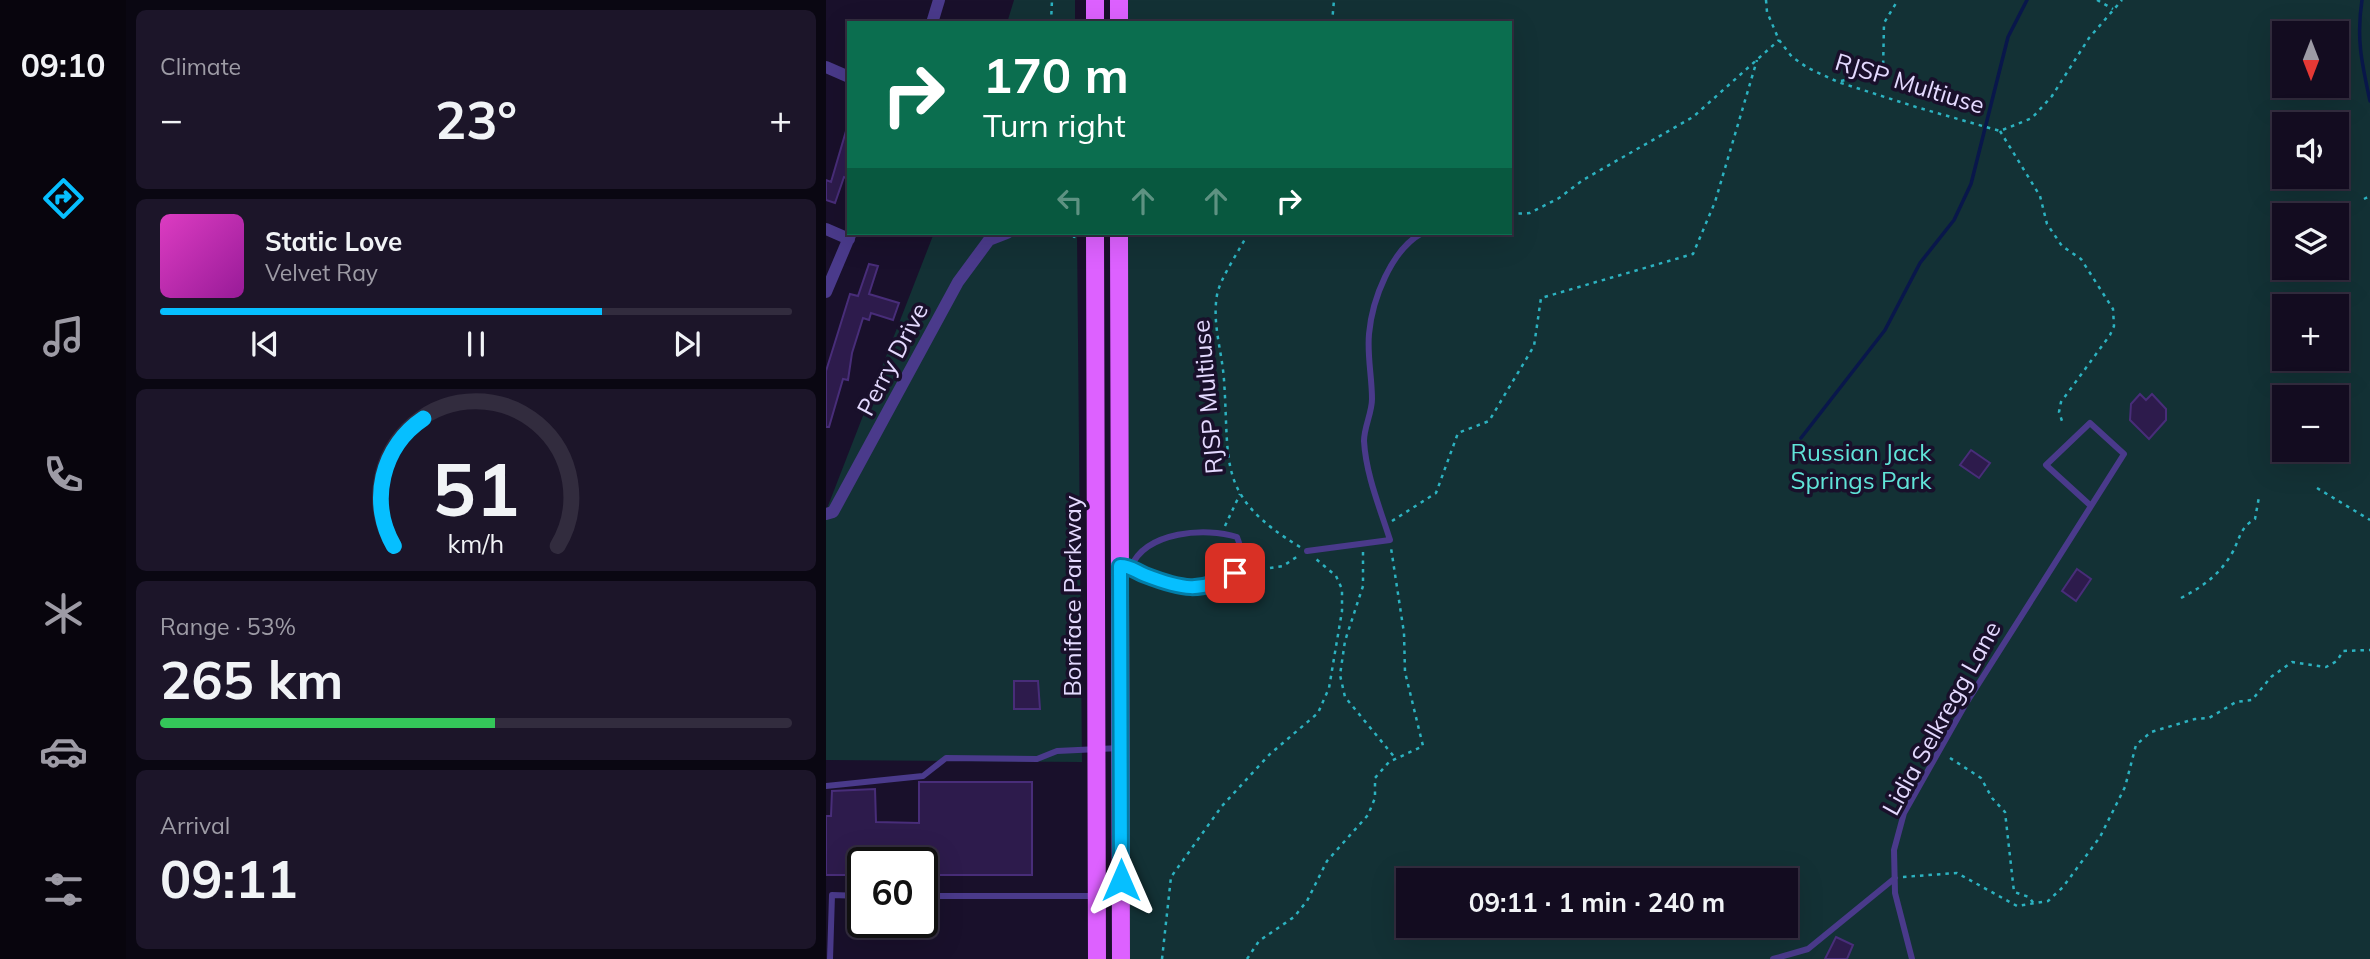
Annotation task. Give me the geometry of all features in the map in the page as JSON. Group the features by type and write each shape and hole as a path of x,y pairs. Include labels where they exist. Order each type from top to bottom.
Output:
{"main road":[{"path":"1095,0 1095,21"},
{"path":"1119,0 1119,21"},
{"name":"Boniface Parkway","path":"1095,235 1097,959"},
{"name":"Boniface Parkway","path":"1118,235 1126,566 1120,748 1121,959"}],"street":[{"path":"933,21 939,0"},
{"path":"826,67 847,75"},
{"path":"826,229 850,236 826,292"},
{"name":"Perry Drive","path":"826,514 833,512 958,282 989,240 1002,235"}],"lane":[{"path":"1307,551 1390,540 1369,477 1364,440 1372,399 1368,381 1369,334 1373,309 1399,251 1419,235"},
{"name":"Lidia Selkregg Lane","path":"1912,959 1895,893 1894,850 1904,813 1965,705 2124,454 2090,423 2046,466 2091,506"},
{"path":"1200,531 1222,532 1237,537 1242,548 1241,562 1235,573 1204,588 1176,585 1126,566 1137,554 1157,543 1200,531"},
{"path":"826,786 923,776 946,758 1037,759 1057,751 1120,748"},
{"path":"1773,959 1808,949 1895,878"},
{"path":"829,954 832,895 847,895"},
{"path":"938,896 1097,896"}],"path":[{"path":"1052,0 1052,21"},
{"path":"1332,21 1334,0"},
{"name":"RJSP Multiuse","path":"1766,0 1767,12 1779,40 1792,57 1808,68 1838,82 2000,131 2039,196 2047,224 2062,246 2081,259 2109,298 2115,317 2110,335 2101,350 2061,402 2059,412 2062,421"},
{"path":"1838,82 1883,72 1884,23 1898,0"},
{"path":"2097,0 2114,9"},
{"name":"RJSP Multiuse","path":"2000,131 2032,118 2052,96 2089,38 2122,0"},
{"path":"1512,215 1530,213 1559,198 1583,180 1693,117 1779,40"},
{"path":"1385,525 1436,493 1458,433 1489,421 1534,346 1541,298 1693,254 1715,202 1757,60"},
{"path":"2364,199 2370,197"},
{"name":"RJSP Multiuse","path":"1162,959 1171,877 1222,806 1269,754 1318,713 1329,688 1342,611 1342,589 1336,576 1307,551 1280,535 1232,483 1226,454 1224,377 1215,326 1217,292 1247,235"},
{"path":"2317,488 2370,520"},
{"path":"1222,532 1240,494"},
{"path":"2181,598 2208,583 2224,564 2243,526 2255,519 2259,497"},
{"path":"1247,959 1259,941 1300,910 1327,861 1368,815 1375,798 1375,778 1396,759 1423,746 1405,672 1404,633 1390,540"},
{"path":"1364,542 1363,586 1345,641 1340,675 1345,696 1396,759"},
{"path":"1270,568 1289,564 1307,551"},
{"path":"1895,878 1957,873 2017,906 2048,901 2063,887 2100,837 2124,788 2136,745 2151,732 2195,719 2209,718 2236,702 2252,700 2271,677 2292,662 2326,667 2337,661 2343,652 2370,650"},
{"path":"1950,758 1981,778 1992,798 2005,812 2014,892 2029,897 2034,904"}],"green space":[{"path":"1014,0 1075,0 1075,21 1008,21"},
{"name":"Russian Jack Springs Park","path":"1127,0 2370,0 2370,959 1127,959 1127,235 1512,235 1512,21 1127,21"},
{"path":"933,235 1077,235 1082,762 826,760 826,511"}],"building":[{"path":"846,131 847,178 844,177 835,203 826,200 826,180 831,182"},
{"path":"869,264 878,266 869,294 899,303 893,320 871,313 869,320 863,318 852,353 848,380 843,379 829,427 826,427 826,371 850,294 858,296"},
{"path":"2140,394 2146,400 2152,394 2166,409 2166,420 2149,439 2130,420 2131,404"},
{"path":"1971,450 1990,463 1979,478 1960,465"},
{"path":"2077,569 2091,579 2076,601 2062,591"},
{"path":"1014,681 1038,681 1040,709 1014,709"},
{"path":"919,782 1032,782 1032,875 938,875 938,847 847,847 847,875 826,875 826,816 831,816 832,791 875,789 876,822 919,823"},
{"path":"1836,937 1853,945 1847,959 1825,959"}],"waterway":[{"path":"1801,438 1885,330 1920,263 1954,220 1971,184 2008,37 2027,0"},
{"path":"2362,0 2360,39 2370,101"}],"route":[{"path":"1121,880 1120,566 1131,566 1156,579 1193,588 1204,588 1235,573"}]}
